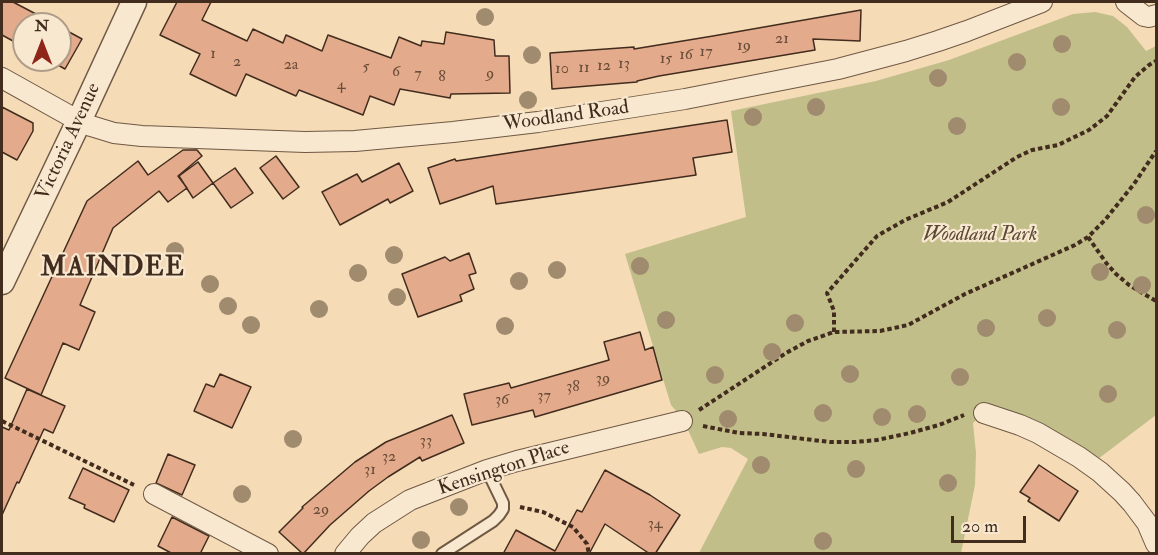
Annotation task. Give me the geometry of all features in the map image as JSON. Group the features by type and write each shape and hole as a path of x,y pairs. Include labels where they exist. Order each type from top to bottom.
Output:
{"street":[{"name":"Victoria Avenue","path":"2,282 134,2"},
{"name":"Woodland Road","path":"2,78 79,121 114,133 142,136 330,142 453,132 538,122 685,99 838,69 938,41 1042,2"},
{"path":"1126,2 1144,16 1156,15"},
{"path":"984,413 1038,433 1090,465 1132,503 1147,523 1156,544"},
{"name":"Kensington Place","path":"345,554 374,523 410,500 487,470 535,456 682,421"},
{"path":"154,494 268,554"}],"lane":[{"path":"442,554 493,521 503,509 487,470"}],"path":[{"path":"834,332 834,312 827,292 878,236 905,220 948,202 1017,157 1032,150 1058,144 1089,130 1107,116 1136,77 1156,61"},
{"path":"682,421 808,341 834,332 880,331 908,325 965,294 1065,250 1088,237 1128,193 1156,152"},
{"path":"1088,237 1116,274 1129,285 1156,301"},
{"path":"682,421 739,433 830,442 855,442 910,434 973,413 984,413"},
{"path":"2,421 154,494"},
{"path":"502,503 543,512 573,527 587,544 589,554"}],"green space":[{"name":"Woodland Park","path":"1095,12 1113,16 1127,27 1146,51 1156,46 1156,415 1090,465 984,413 973,423 976,453 975,485 961,553 699,553 748,459 731,448 722,447 699,454 683,419 671,405 625,254 746,217 731,111 876,81 949,60 1073,14"}],"building":[{"path":"2,2 13,2 32,12 12,12 12,40 2,35"},
{"path":"177,2 211,2 202,20 247,41 253,29 283,43 286,35 322,51 328,35 391,58 399,37 421,46 422,41 444,44 446,32 494,40 495,56 509,56 510,93 451,94 450,98 400,89 394,105 370,96 363,115 299,90 296,96 246,74 236,96 190,74 200,54 160,35"},
{"path":"861,10 860,41 813,39 815,50 659,76 637,82 552,89 550,53 634,47 634,49"},
{"path":"72,34 82,39 72,57"},
{"path":"2,107 33,123 33,131 17,160 2,152"},
{"path":"727,120 732,152 693,158 696,175 496,204 493,186 440,204 428,168 455,159 456,161"},
{"path":"183,150 197,150 202,156 178,176 187,188 168,202 159,191 113,228 80,305 95,312 79,350 63,343 41,395 5,378 87,201 138,161 148,175"},
{"path":"276,156 299,187 283,199 260,168"},
{"path":"198,162 213,183 193,198 179,176"},
{"path":"399,163 413,191 390,203 388,199 340,225 322,192 357,174 362,182"},
{"path":"235,168 253,193 231,208 213,183"},
{"path":"469,253 476,273 469,275 474,289 460,295 462,301 418,317 402,274 445,257 450,261"},
{"path":"640,332 645,350 653,347 662,380 535,417 533,410 472,425 464,394 509,383 511,388 609,360 604,342"},
{"path":"220,374 251,387 232,428 194,411 206,384 214,387"},
{"path":"27,389 65,406 53,433 44,429 2,515 2,427 9,430"},
{"path":"452,415 464,443 422,461 420,457 388,477 330,525 303,554 279,532 302,507 355,462 386,442"},
{"path":"168,454 195,465 182,495 156,483"},
{"path":"1039,465 1078,491 1059,521 1028,501 1030,498 1020,492"},
{"path":"83,468 129,490 114,522 69,498"},
{"path":"605,470 680,515 655,554 650,554 605,524 589,554 503,554 516,530 555,551 577,510 582,512"},
{"path":"172,517 209,536 200,554 173,554 158,546"}],"district":[{"name":"MAINDEE","path":"113,269"}]}
